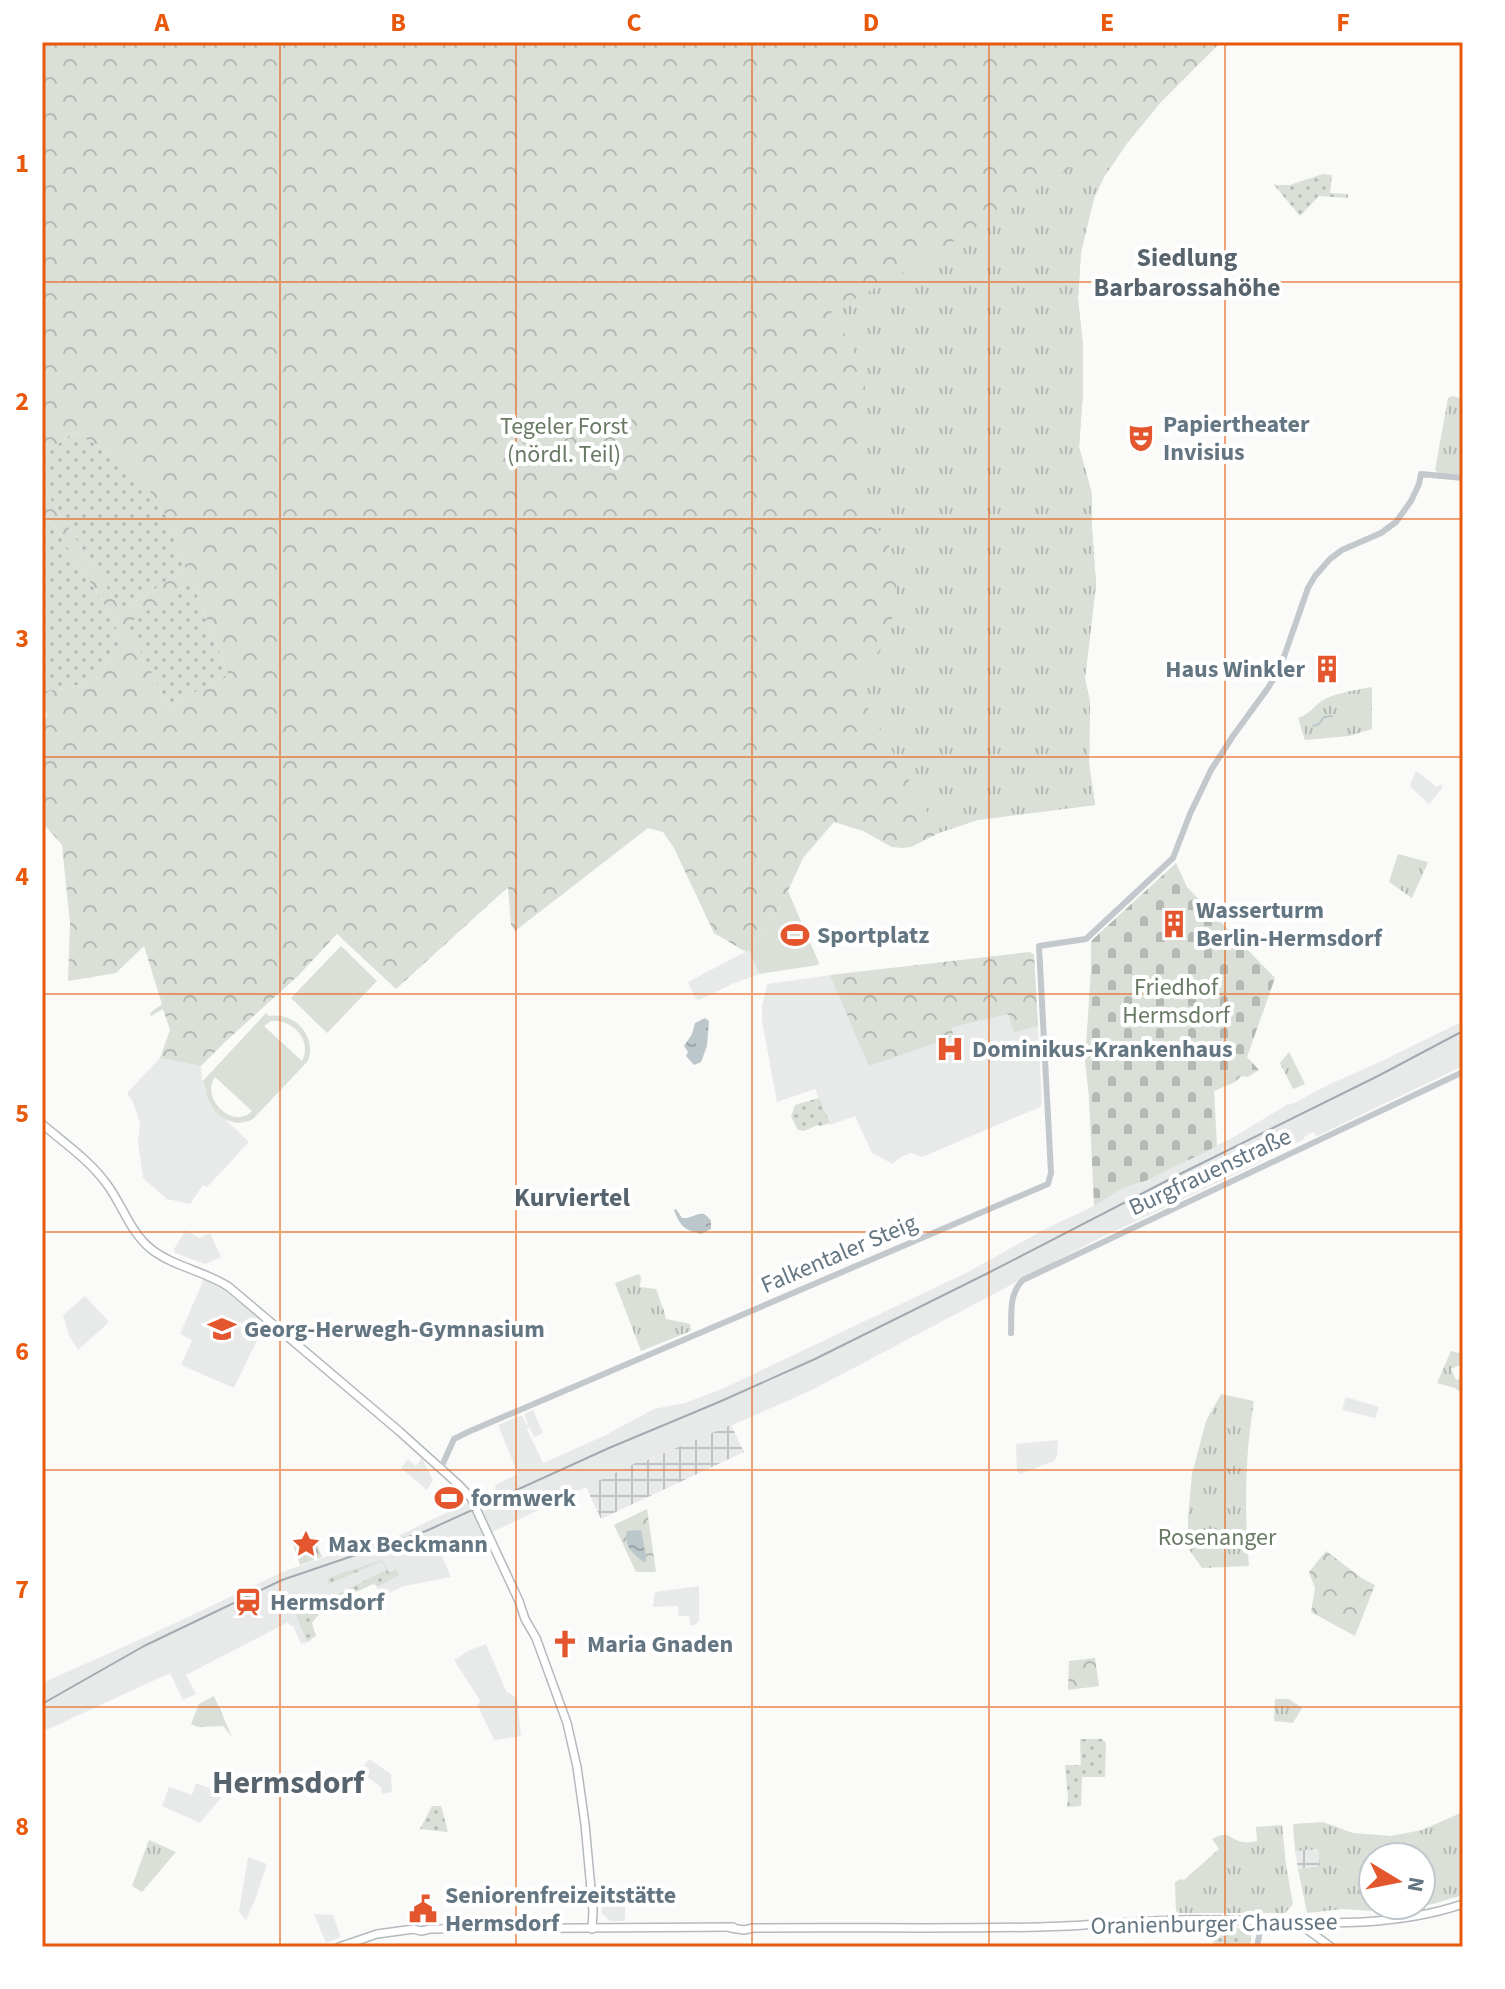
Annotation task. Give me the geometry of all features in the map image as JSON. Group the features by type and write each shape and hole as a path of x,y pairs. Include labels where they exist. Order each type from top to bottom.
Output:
{"main road":[{"path":"42,1124 100,1175 133,1228 149,1247 229,1287 441,1468 471,1498 524,1611 570,1735 591,1880 592,1929"},
{"name":"Oranienburger Chaussee","path":"339,1947 377,1934 424,1927 592,1929 1059,1926 1182,1920 1332,1922 1395,1920 1463,1904"},
{"path":"1302,1922 1305,1928 1328,1945"},
{"path":"1328,1945 1322,1931 1332,1922"}],"street":[{"name":"Falkentaler Steig","path":"441,1468 454,1439 468,1432 1048,1184 1051,1173 1039,946 1086,939 1173,858 1211,770 1272,684 1308,588 1330,559 1396,522 1411,501 1421,474 1463,478"},
{"name":"Burgfrauenstraße","path":"1011,1333 1013,1296 1020,1283 1029,1277 1463,1072"},
{"path":"1257,1947 1262,1921"}],"shaded area":[{"path":"1416,771 1437,787 1440,784 1443,787 1429,804 1411,787"},
{"path":"749,950 759,974 696,999 688,982"},
{"name":"Dominikus-Krankenhaus","path":"1030,952 1034,955 1040,1107 922,1157 911,1153 893,1164 872,1153 855,1116 830,1125 815,1089 777,1102 762,1021 767,984"},
{"path":"1463,1021 1463,1066 1317,1136 1313,1132 1261,1162 1094,1241 810,1391 643,1460 442,1556 451,1577 404,1586 380,1597 373,1584 304,1616 313,1634 311,1641 301,1644 288,1622 186,1675 196,1694 183,1700 170,1673 42,1732 42,1683 285,1571 354,1547 383,1543 496,1489 495,1485 518,1474 498,1425 522,1415 527,1426 524,1414 533,1410 543,1433 534,1437 530,1428 527,1429 543,1463 604,1436 654,1409 685,1403 722,1389 968,1272 1123,1188 1148,1180 1234,1137 1288,1104"},
{"path":"160,1058 201,1066 202,1082 210,1105 249,1142 207,1187 203,1185 190,1204 167,1199 143,1178 138,1142 140,1123 127,1093"},
{"path":"186,1230 199,1238 210,1233 221,1257 205,1264 175,1253 174,1249"},
{"name":"Georg-Herwegh-Gymnasium","path":"204,1279 226,1291 265,1324 234,1388 181,1365 192,1340 180,1334"},
{"path":"85,1296 109,1322 78,1350 63,1315"},
{"path":"1346,1397 1379,1407 1375,1418 1342,1410"},
{"path":"731,1425 744,1452 601,1519 586,1487 644,1459"},
{"path":"1058,1440 1054,1461 1020,1474 1017,1471 1016,1444"},
{"path":"422,1458 433,1480 427,1490 401,1468 408,1459 416,1466"},
{"path":"699,1586 699,1621 695,1625 690,1625 689,1616 679,1616 678,1606 653,1607 655,1592"},
{"path":"486,1644 506,1691 517,1698 521,1736 494,1740 477,1704 481,1702 454,1660"},
{"path":"369,1759 391,1774 392,1792 382,1794 381,1787 360,1772"},
{"path":"196,1783 224,1794 200,1823 162,1806 169,1787 192,1795"},
{"path":"1318,1848 1321,1866 1298,1869 1295,1851"},
{"path":"248,1857 267,1864 246,1920 239,1912"},
{"path":"625,1891 625,1921 610,1921 602,1914 601,1892"},
{"path":"314,1914 333,1915 341,1937 326,1943"}],"green space":[{"name":"Tegeler Forst (nördl. Teil)","path":"42,42 1221,42 1161,102 1104,177 1094,198 1081,252 1078,299 1083,346 1083,392 1079,447 1092,494 1096,584 1085,679 1090,702 1089,763 1095,805 977,820 902,848 892,847 863,831 834,822 803,858 777,912 746,952 714,933 674,848 663,832 648,828 515,931 511,925 508,887 396,989 337,934 299,975 201,1066 160,1058 170,1030 163,1009 151,1016 150,1013 162,1004 144,946 116,973 68,981 70,924 62,845 42,822 42,729 47,714 42,708 42,691 67,689 98,677 118,644 115,621 54,526 42,515 42,486 121,610 186,570 169,520 146,486 116,456 74,432 42,456","holes":["192,582 228,674 169,707 127,624"]},
{"path":"1125,146 1094,198 1081,252 1078,299 1083,346 1079,447 1092,494 1096,584 1085,679 1090,702 1089,763 1095,805 977,820 939,833 853,682 887,641 895,606 897,571 886,539 859,505 849,498 859,478 865,387 854,353 831,312 906,271 1080,162"},
{"path":"1323,174 1332,175 1330,193 1348,194 1348,198 1319,196 1300,216 1274,185 1290,185"},
{"path":"1448,398 1463,399 1463,475 1438,473 1435,470"},
{"path":"74,432 116,456 146,486 169,520 186,570 121,610 42,486 42,456"},
{"path":"42,515 54,526 115,621 118,644 98,677 67,689 42,691"},
{"path":"192,582 228,674 169,707 126,624"},
{"path":"1372,687 1372,729 1349,736 1305,740 1298,718 1331,697"},
{"path":"1398,854 1428,862 1412,898 1389,882"},
{"name":"Friedhof Hermsdorf","path":"1176,863 1187,887 1275,978 1247,1057 1259,1070 1214,1091 1217,1146 1148,1180 1123,1188 1094,1206 1085,1061 1091,941"},
{"path":"788,891 819,963 759,974 749,950 777,912"},
{"path":"341,946 377,981 327,1033 291,998"},
{"path":"1030,952 1034,955 1038,1026 1014,1032 1008,1014 952,1027 953,1037 869,1066 830,975"},
{"path":"266,1013 295,1022 306,1035 310,1052 308,1061 253,1119 235,1122 220,1115 209,1101 202,1082","holes":["271,1021 286,1023 298,1032 305,1046 302,1061 264,1026","215,1077 252,1111 236,1117 221,1109 212,1094"]},
{"path":"1289,1052 1305,1084 1293,1089 1280,1063"},
{"path":"819,1098 830,1123 798,1130 791,1116 795,1105"},
{"path":"639,1274 640,1287 656,1289 666,1319 690,1324 691,1331 641,1351 615,1283"},
{"path":"1451,1351 1463,1354 1463,1366 1451,1369 1456,1380 1463,1375 1463,1394 1455,1388 1437,1383"},
{"name":"Rosenanger","path":"1221,1394 1254,1401 1246,1483 1249,1566 1202,1568 1188,1548 1192,1474 1206,1421"},
{"path":"647,1509 656,1572 636,1572 614,1525"},
{"path":"314,1536 322,1557 300,1565 292,1541"},
{"path":"1326,1551 1375,1585 1355,1636 1311,1612 1315,1588 1309,1572"},
{"path":"382,1560 389,1573 396,1569 399,1575 377,1587 375,1583 352,1594 361,1610 349,1601 336,1604 332,1599 323,1604 324,1608 312,1623 316,1636 307,1641 296,1615 386,1570 382,1561 329,1584 327,1578"},
{"path":"1095,1658 1099,1686 1068,1690 1069,1661"},
{"path":"214,1696 232,1737 223,1726 198,1727 191,1724 199,1704"},
{"path":"1275,1699 1289,1699 1302,1708 1293,1723 1274,1721"},
{"path":"1080,1739 1102,1739 1106,1743 1105,1777 1082,1777 1081,1806 1067,1807 1065,1765 1081,1765"},
{"path":"432,1806 441,1806 448,1832 420,1829"},
{"path":"1463,1812 1463,1895 1437,1903 1437,1841 1357,1841 1357,1910 1307,1913 1298,1869 1320,1866 1318,1849 1295,1851 1293,1824 1323,1822 1353,1833 1391,1836 1422,1830"},
{"path":"1282,1825 1293,1904 1285,1913 1176,1913 1175,1882 1184,1880 1219,1849 1212,1839 1226,1835 1243,1842 1257,1841 1256,1827"},
{"path":"149,1840 176,1852 142,1892 132,1886"},
{"path":"1214,1927 1252,1930 1250,1947 1213,1947"}],"water":[{"path":"705,1018 709,1021 707,1046 701,1062 694,1065 686,1056 688,1052 684,1046 695,1023"},
{"path":"676,1209 682,1218 704,1214 711,1221 711,1229 701,1234 686,1229"},
{"path":"641,1530 645,1563 628,1546 626,1536 627,1531"}],"waterway":[{"path":"1313,726 1324,717 1332,716"}],"tram line":[{"path":"42,1704 144,1646 282,1580 426,1531 815,1359 1463,1031"}],"place":[{"name":"Papiertheater Invisius","path":"1141,438"},
{"name":"Haus Winkler","path":"1327,669"},
{"name":"Wasserturm Berlin-Hermsdorf","path":"1174,924"},
{"name":"Sportplatz","path":"795,935"},
{"name":"Dominikus-Krankenhaus","path":"950,1049"},
{"name":"Georg-Herwegh-Gymnasium","path":"222,1329"},
{"name":"formwerk","path":"449,1498"},
{"name":"Max Beckmann","path":"306,1544"},
{"name":"Hermsdorf","path":"248,1602"},
{"name":"Maria Gnaden","path":"565,1644"},
{"name":"Seniorenfreizeitstätte Hermsdorf","path":"423,1909"}],"district":[{"name":"Siedlung Barbarossahöhe","path":"1187,272"},
{"name":"Kurviertel","path":"572,1197"},
{"name":"Hermsdorf","path":"288,1783"}]}
